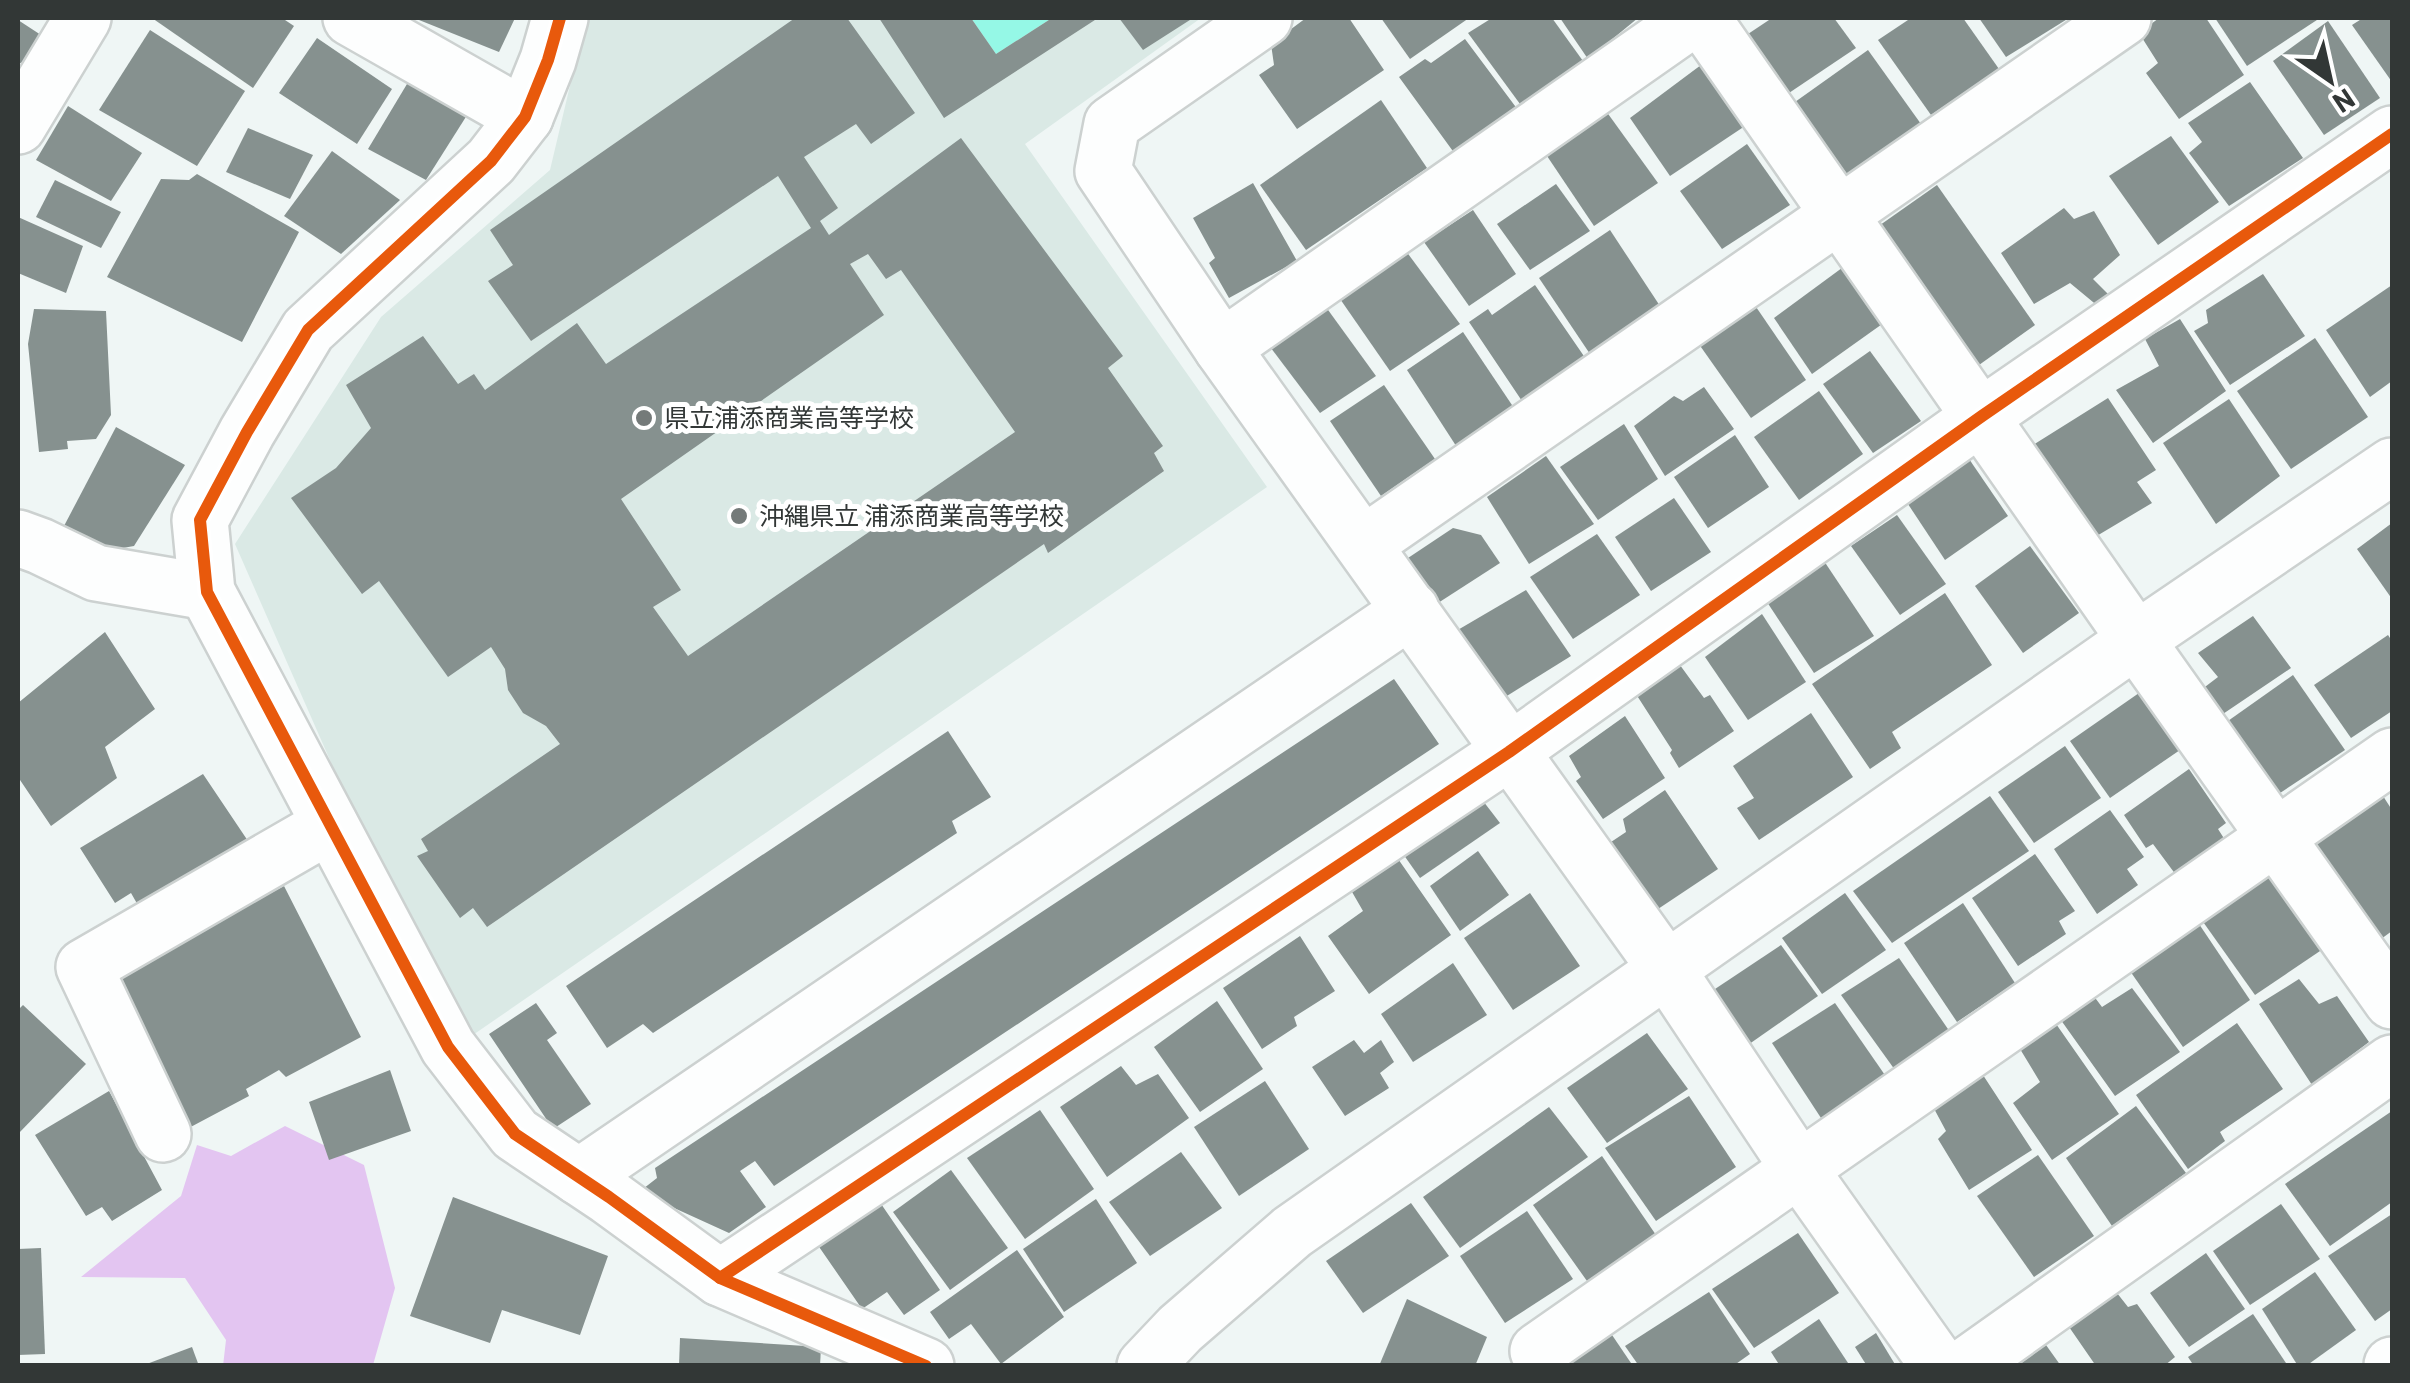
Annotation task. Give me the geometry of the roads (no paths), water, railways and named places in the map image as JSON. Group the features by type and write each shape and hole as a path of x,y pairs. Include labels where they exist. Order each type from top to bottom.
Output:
{"street":[{"path":"18,126 80,18"},
{"path":"350,18 525,116"},
{"path":"560,18 525,116 490,160 308,330 200,520 206,592 448,1047 515,1134 720,1278 926,1366"},
{"path":"1264,18 1112,124 1103,171 1222,348 1667,970 1800,1170 1939,1366"},
{"path":"1222,348 1694,18"},
{"path":"1702,18 2392,1001"},
{"path":"1364,544 2123,18"},
{"path":"720,1278 1509,752 1982,416 2392,134"},
{"path":"1145,1366 1180,1329 1292,1232 2136,640 2392,466"},
{"path":"19,541 40,546 96,573 206,592"},
{"path":"579,1177 1411,610"},
{"path":"1538,1351 2392,756"},
{"path":"163,1134 84,967 330,825"},
{"path":"1966,1366 2392,1063"}],"place":[{"name":"県立浦添商業高等学校","path":"644,418"},
{"name":"沖縄県立 浦添商業高等学校","path":"739,516"}]}
